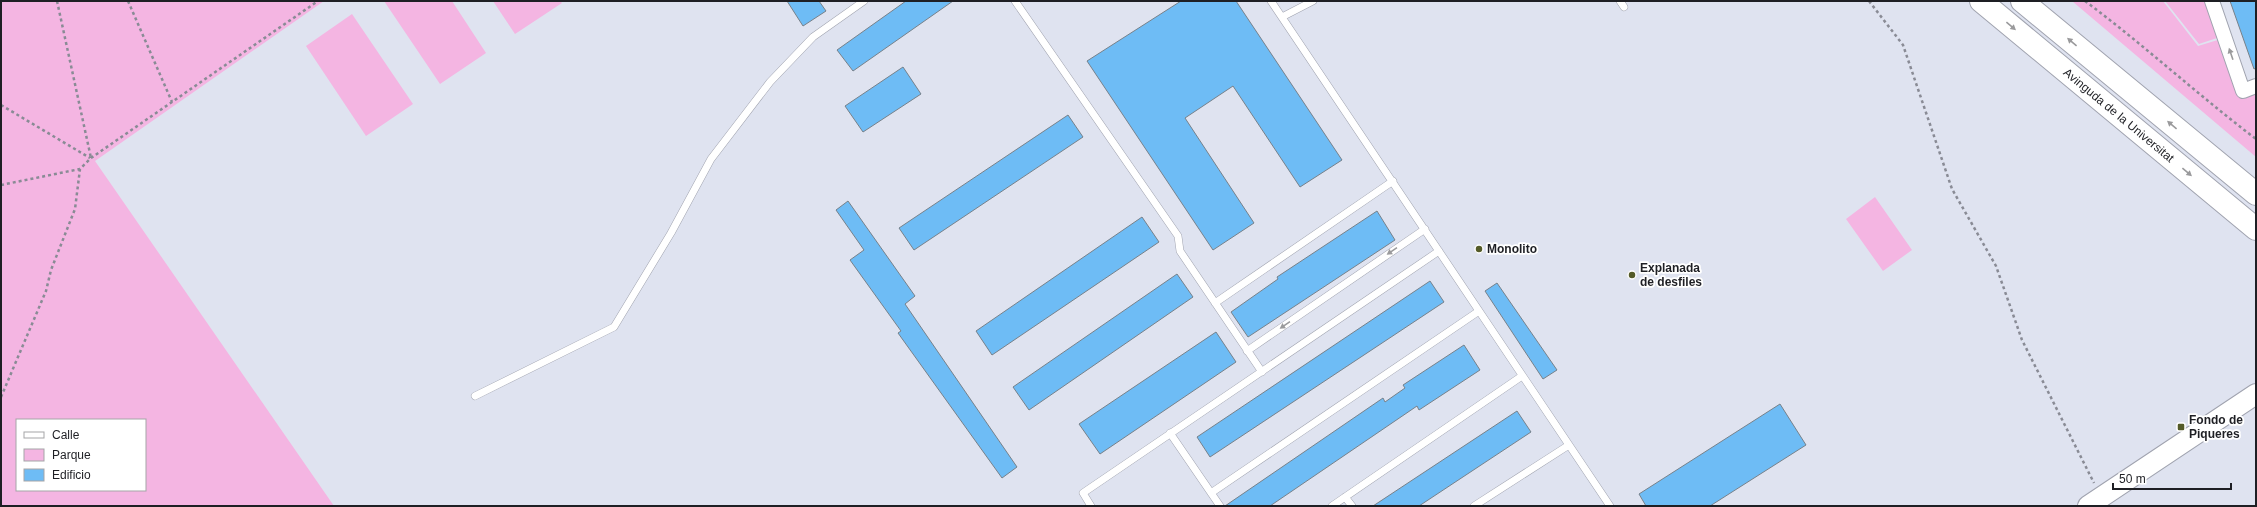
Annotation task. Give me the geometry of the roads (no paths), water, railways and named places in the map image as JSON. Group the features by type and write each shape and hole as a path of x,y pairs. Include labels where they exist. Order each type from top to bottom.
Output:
{"main road":[{"name":"Avinguda de la Universitat","path":"1981,1 2256,229"},
{"path":"2022,1 2256,194"}],"street":[{"path":"2212,1 2250,88"},
{"path":"2100,503 2255,394"}],"lane":[{"path":"475,396 614,327 671,233 711,158 770,82 813,37 864,1"},
{"path":"1015,1 1178,236 1180,251 1262,372"},
{"path":"1271,1 1610,506"},
{"path":"1282,17 1313,1"},
{"path":"1215,303 1393,181"},
{"path":"1247,351 1425,229"},
{"path":"1091,506 1082,493 1440,251"},
{"path":"1211,493 1479,311"},
{"path":"1332,506 1522,376"},
{"path":"1170,433 1220,506"},
{"path":"1474,506 1568,445"},
{"path":"1346,497 1352,506"}],"place":[{"name":"Monolito","path":"1479,249"},
{"name":"Explanada de desfiles","path":"1632,275"},
{"name":"Fondo de Piqueres","path":"2181,427"}]}
